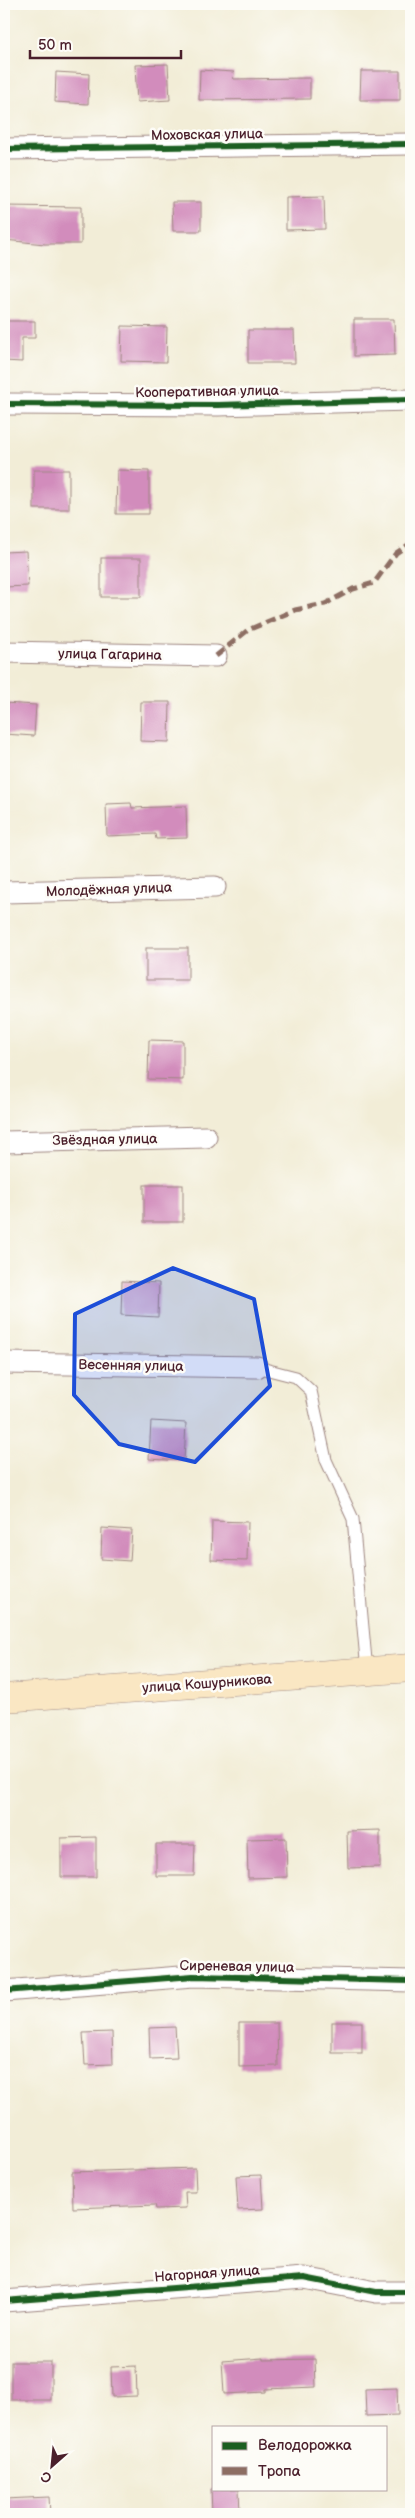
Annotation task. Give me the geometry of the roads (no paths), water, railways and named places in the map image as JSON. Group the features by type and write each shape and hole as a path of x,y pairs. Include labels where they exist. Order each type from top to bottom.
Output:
{"main road":[{"name":"улица Кошурникова","path":"4,1698 411,1668"}],"street":[{"name":"Моховская улица","path":"4,150 411,144"},
{"name":"Кооперативная улица","path":"4,404 218,405 411,400"},
{"name":"улица Гагарина","path":"4,652 216,656"},
{"name":"Молодёжная улица","path":"4,892 215,887"},
{"name":"Звёздная улица","path":"4,1142 206,1137"},
{"name":"Весенняя улица","path":"4,1363 257,1367"},
{"name":"Сиреневая улица","path":"4,1991 192,1976 411,1981"},
{"name":"Нагорная улица","path":"4,2301 304,2278 376,2292 411,2292"}],"lane":[{"path":"257,1367 296,1377 311,1391 326,1460 353,1519 367,1671"}]}
